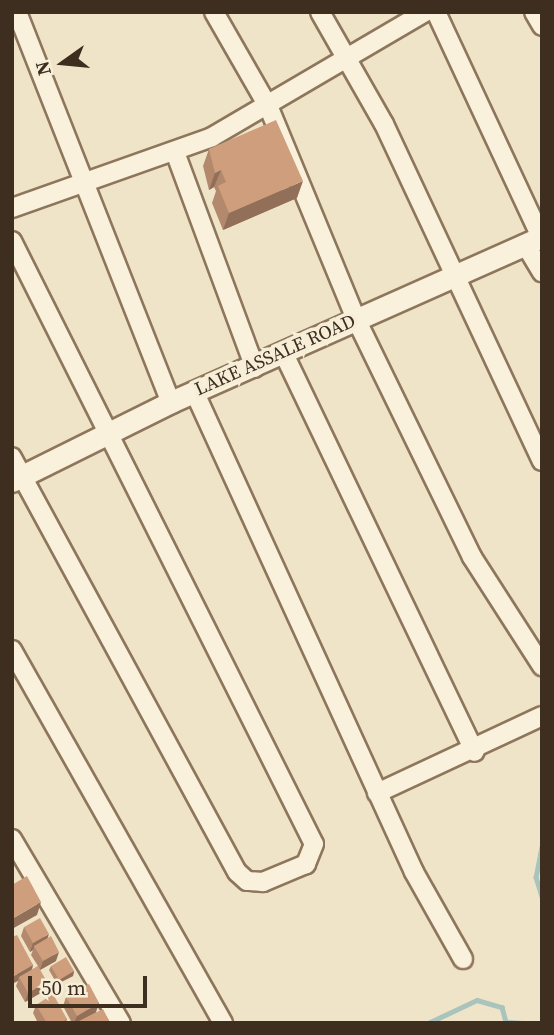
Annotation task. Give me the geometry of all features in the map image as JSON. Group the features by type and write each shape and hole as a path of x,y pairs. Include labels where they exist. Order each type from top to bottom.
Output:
{"street":[{"path":"17,12 171,402"},
{"path":"214,12 269,108 356,320 472,557 542,666"},
{"path":"320,12 349,60 451,277 542,461"},
{"path":"12,208 175,152 269,108 425,12"},
{"path":"436,12 536,239 542,272"},
{"path":"534,12 542,26"},
{"path":"175,152 255,368"},
{"name":"LAKE ASSALE ROAD","path":"16,471 107,433 194,391 255,368 536,239"},
{"path":"12,241 314,844 306,864 263,882 247,881 237,872 16,471"},
{"path":"284,354 475,752"},
{"path":"194,391 377,793 463,960"},
{"path":"12,650 223,1023"},
{"path":"377,793 475,752 542,716"},
{"path":"12,839 121,1023"}],"building":[{"path":"276,120 303,181 229,213 218,186 226,182 221,170 215,173 209,149"},
{"path":"27,876 41,902 12,919 12,885"},
{"path":"40,918 49,934 33,943 24,927"},
{"path":"17,935 33,965 12,977 12,937"},
{"path":"51,936 59,952 43,961 34,946"},
{"path":"66,957 74,971 59,980 51,966"},
{"path":"38,966 47,982 28,993 19,977"},
{"path":"89,984 99,1003 77,1016 66,997"},
{"path":"53,994 67,1019 60,1023 47,1023 36,1005"},
{"path":"103,1009 110,1023 77,1023 77,1022"}],"waterway":[{"path":"542,847 536,877 542,897"},
{"path":"428,1023 477,1000 502,1007 506,1022 523,1023"}]}
